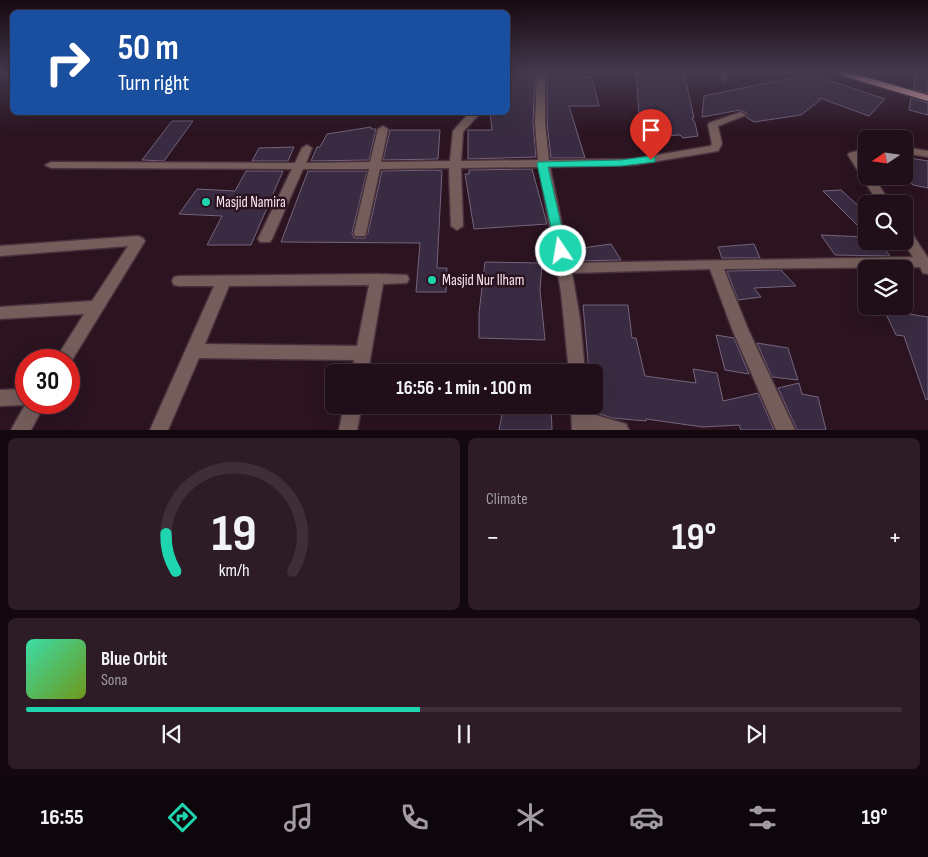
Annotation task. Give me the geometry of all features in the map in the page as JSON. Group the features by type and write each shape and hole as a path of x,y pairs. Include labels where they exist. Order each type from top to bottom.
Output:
{"highway":[{"path":"910,93 928,98"}],"street":[{"path":"539,93 538,105 542,164 565,268 577,364"},
{"path":"457,226 455,165 458,131 473,115"},
{"path":"51,165 375,166 634,162 710,150 717,147 713,125 741,116"},
{"path":"360,233 383,129"},
{"path":"266,239 307,148"},
{"path":"913,152 928,154"},
{"path":"858,154 853,155 858,162"},
{"path":"0,251 138,242 70,349"},
{"path":"913,247 925,266"},
{"path":"565,268 715,264 925,266"},
{"path":"715,264 740,329 786,430"},
{"path":"179,281 402,279"},
{"path":"362,364 378,280"},
{"path":"159,430 224,281"},
{"path":"0,313 96,307"},
{"path":"194,351 364,353"},
{"path":"0,398 15,397"},
{"path":"20,430 29,414"},
{"path":"348,430 351,414"},
{"path":"580,418 620,430"}],"building":[{"path":"510,93 534,93 533,123 536,157 468,159 468,130 492,130 490,115 510,115"},
{"path":"547,93 596,93 599,106 569,106 585,158 551,158 547,123"},
{"path":"637,93 688,93 694,118 692,118 698,136 683,138 680,135 654,136 639,115"},
{"path":"718,93 867,93 885,99 869,116 820,98 819,101 801,115 754,122 746,117 747,113 740,110 702,117 704,96"},
{"path":"911,98 928,103 928,115 909,110"},
{"path":"172,121 193,121 164,161 142,160"},
{"path":"371,127 371,129 376,129 369,160 311,161 317,147 320,147 327,134"},
{"path":"390,130 440,130 438,159 383,160"},
{"path":"294,147 288,161 252,161 259,148"},
{"path":"913,158 928,161 928,188 913,185"},
{"path":"532,169 547,224 474,229 465,174 469,174 469,170"},
{"path":"246,171 283,171 251,245 207,245 222,216 179,214 197,189 235,191"},
{"path":"308,171 367,171 352,233 354,238 365,238 368,233 382,171 442,171 437,268 447,268 446,292 416,292 420,243 281,242"},
{"path":"841,190 858,206 858,226 823,191"},
{"path":"821,235 858,237 858,250 886,250 890,256 835,255"},
{"path":"611,244 621,260 581,261 575,249"},
{"path":"754,244 760,258 722,258 718,247"},
{"path":"485,262 542,263 540,290 545,340 479,338 479,313"},
{"path":"781,270 796,286 754,288 761,297 738,300 727,271"},
{"path":"583,305 628,305 632,338 636,338 645,376 696,383 693,369 717,373 723,401 758,393 774,430 741,430 739,425 703,427 646,419 646,421 612,418 600,414 603,414 603,364 588,364"},
{"path":"886,315 913,315 928,317 928,399 926,400 904,336 896,335"},
{"path":"716,335 734,338 749,374 725,370"},
{"path":"757,343 788,348 798,380 772,377"},
{"path":"799,383 802,394 818,397 826,430 797,430 778,388"},
{"path":"502,414 551,414 552,430 499,430"}],"place":[{"name":"Masjid Namira","path":"206,202"},
{"name":"Masjid Nur Ilham","path":"432,280"}],"route":[{"path":"561,251 542,164 621,163 651,160"}]}
